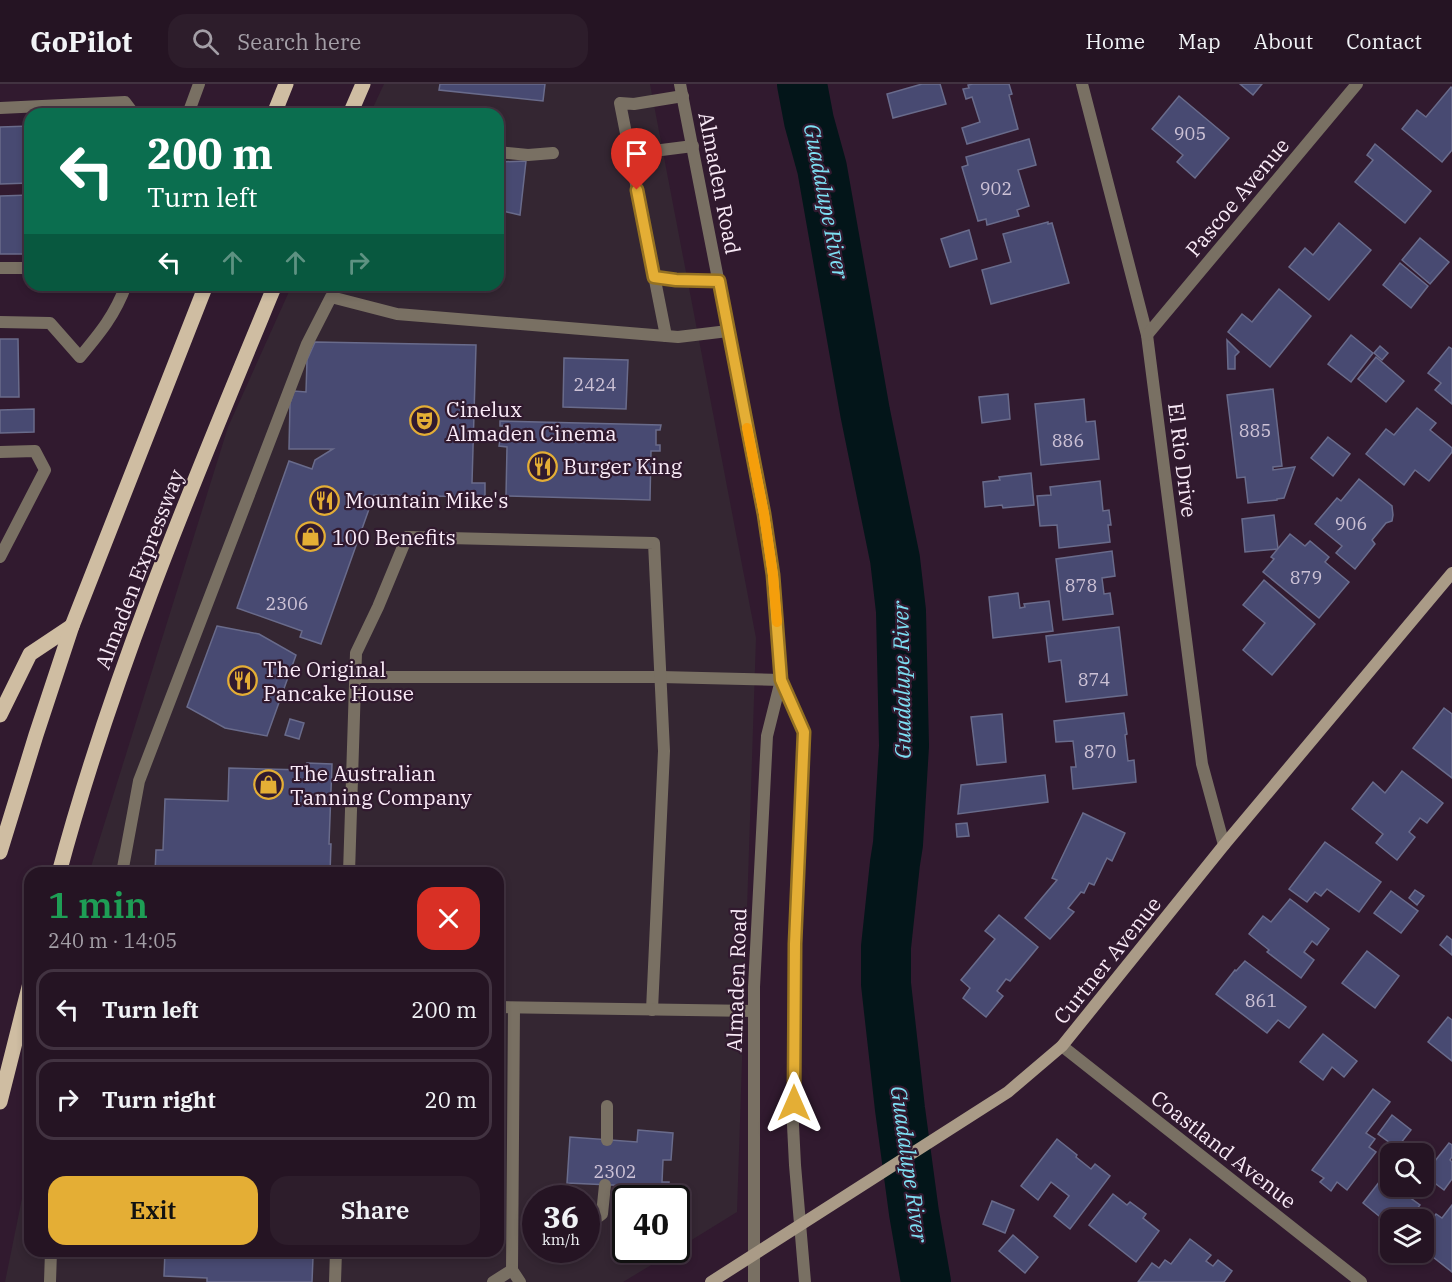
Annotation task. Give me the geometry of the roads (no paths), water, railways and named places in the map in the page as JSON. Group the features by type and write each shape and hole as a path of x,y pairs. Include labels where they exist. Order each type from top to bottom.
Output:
{"main road":[{"path":"276,108 286,84"},
{"path":"353,108 363,84"},
{"name":"Almaden Expressway","path":"0,852 32,745 72,626 204,291"},
{"name":"Almaden Expressway","path":"61,867 138,626 214,431 272,291"},
{"name":"Curtner Avenue","path":"711,1282 1008,1092 1062,1046 1224,845 1452,573"},
{"path":"0,715 30,654 72,626"},
{"path":"0,1102 24,1007"}],"street":[{"path":"190,108 199,84"},
{"name":"El Rio Drive","path":"1082,84 1147,335 1202,765 1224,845"},
{"name":"Pascoe Avenue","path":"1147,335 1357,84"},
{"path":"666,336 620,103 634,104 682,90"},
{"name":"Almaden Road","path":"682,90 764,514 773,575 781,680 767,736 754,987 754,1282"},
{"path":"0,108 125,102 130,108"},
{"path":"630,154 693,146"},
{"path":"504,153 528,155 553,153"},
{"path":"0,268 24,268"},
{"path":"654,277 719,281"},
{"path":"0,322 50,323 80,357 103,330 124,291"},
{"path":"123,867 139,781 307,344 331,297 396,314 678,337 728,331"},
{"path":"0,452 35,451 45,470 0,557"},
{"path":"350,867 356,653 407,537 654,543 664,751 652,1010"},
{"path":"356,677 661,677 781,680"},
{"name":"Almaden Road","path":"781,680 804,732 795,944 794,1114 795,1165 805,1282"},
{"path":"504,1007 754,1011"},
{"path":"514,1008 512,1270 520,1282"},
{"name":"Coastland Avenue","path":"1062,1046 1361,1282"},
{"path":"607,1106 607,1140"},
{"path":"600,1216 605,1185"},
{"path":"50,1282 51,1257"},
{"path":"335,1282 336,1257"},
{"path":"493,1282 512,1270"}],"waterway":[{"name":"Guadalupe River","path":"802,84 822,168 865,412 895,559 901,611 904,746 898,844 886,947 886,984 900,1109 926,1282"}],"place":[{"name":"Cinelux Almaden Cinema","path":"425,421"},
{"name":"Burger King","path":"542,466"},
{"name":"Mountain Mike's","path":"324,500"},
{"name":"100 Benefits","path":"311,537"},
{"name":"The Original Pancake House","path":"242,681"},
{"name":"The Australian Tanning Company","path":"269,785"}]}
